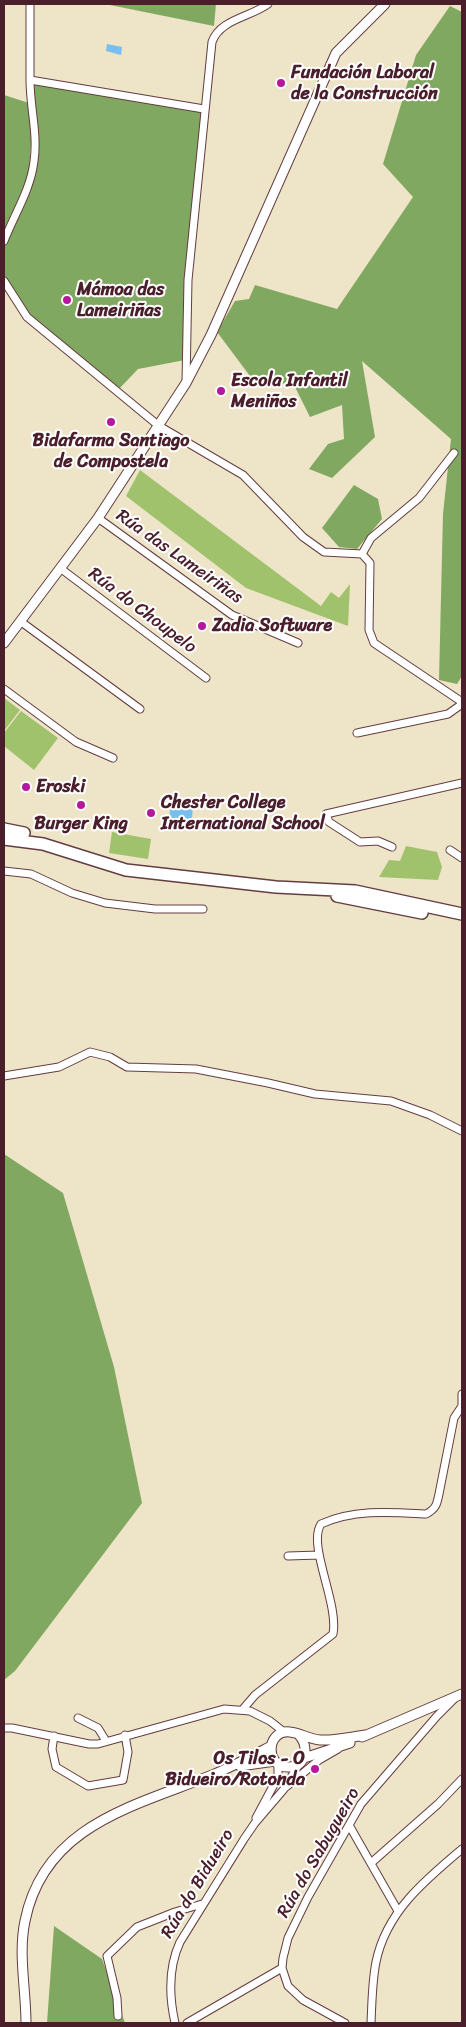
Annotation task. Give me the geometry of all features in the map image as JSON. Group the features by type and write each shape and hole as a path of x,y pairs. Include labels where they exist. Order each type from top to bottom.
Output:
{"main road":[{"path":"4,829 47,838 87,854 95,860"},
{"path":"4,839 43,844 126,870 276,887 348,898 462,921"},
{"path":"276,887 355,891 462,914"}],"street":[{"path":"4,241 26,190 34,162 36,130 30,98 30,4"},
{"path":"186,383 188,280 210,52 215,34 234,20 258,12 268,4"},
{"path":"4,643 98,518 186,383 211,335 336,53 385,4"},
{"path":"30,80 204,109"},
{"path":"4,281 27,317 158,426 243,475 303,537 324,552 362,554 370,564 369,630 374,643 462,703 448,714 357,733"},
{"path":"362,554 371,538 419,498 454,453"},
{"name":"Rúa das Lameiriñas","path":"98,518 232,615 298,642"},
{"name":"Rúa do Choupelo","path":"60,568 206,678"},
{"path":"20,620 140,709"},
{"path":"4,689 76,742 113,758"},
{"path":"392,846 378,841 360,842 329,822 326,814 462,783"},
{"path":"450,850 462,858"},
{"path":"4,871 30,874 72,893 105,903 154,910 203,909"},
{"path":"4,1076 59,1067 90,1052 110,1057 127,1067 196,1069 315,1094 391,1101 430,1115 462,1131"},
{"path":"243,1709 255,1695 333,1634 335,1625 330,1595 316,1536 321,1524 362,1513 426,1514 432,1511 438,1500 454,1418 462,1407 462,1394"},
{"path":"288,1556 319,1555"},
{"name":"Rúa do Bidueiro","path":"176,2023 171,1994 172,1965 180,1942 202,1904 255,1823 284,1789 301,1761 344,1745 459,1695"},
{"name":"Rúa do Sabugueiro","path":"282,1968 284,1950 298,1916 361,1804 437,1716 459,1695"},
{"path":"4,1728 89,1744 98,1744 106,1740 224,1708 243,1709 264,1718 284,1732 299,1735 306,1746 301,1761 288,1767 276,1762 249,1764 220,1771"},
{"path":"78,1718 98,1728 106,1740"},
{"path":"264,1718 272,1728 272,1757 276,1762"},
{"path":"26,2023 22,1944 25,1921 36,1886 55,1856 76,1836 102,1820 220,1771 272,1742 284,1732"},
{"path":"54,1736 52,1749 56,1767 88,1786 124,1780 128,1752 125,1735"},
{"name":"Rúa do Bidueiro","path":"299,1735 319,1740 341,1740 366,1735"},
{"path":"319,1740 331,1744 332,1750"},
{"name":"Rúa do Bidueiro","path":"284,1789 332,1750"},
{"name":"Rúa do Bidueiro","path":"276,1762 279,1785 284,1789"},
{"name":"Rúa do Bidueiro","path":"255,1823 257,1815 278,1777"},
{"path":"371,1863 438,1804 462,1779"},
{"path":"349,1824 398,1911"},
{"path":"371,2023 376,1960 385,1936 398,1911 417,1889 462,1849"},
{"path":"118,2016 117,1998 106,1956 137,1927 202,1904"},
{"path":"187,2023 282,1968 288,1986 296,1995 346,2023"}],"green space":[{"path":"105,4 216,4 214,26"},
{"path":"450,6 462,12 462,676 457,684 439,680 443,514 451,439 362,361 375,437 332,478 309,469 328,444 344,439 342,405 310,417 294,385 253,380 217,332 235,301 249,299 255,285 337,309 413,197 383,164 416,55"},
{"path":"30,80 204,109 185,360 138,369 117,391 27,317 4,281 4,95 29,103 32,129 29,171 35,152"},
{"path":"140,470 321,606 331,592 339,598 350,584 348,626 246,588 126,496"},
{"path":"354,485 378,499 382,519 357,549 339,547 322,528"},
{"path":"4,698 20,710 4,731"},
{"path":"21,711 58,738 34,770 4,746 4,733"},
{"path":"112,832 151,839 148,859 109,853"},
{"path":"406,846 437,852 442,867 438,880 379,877 389,860 400,861"},
{"path":"4,1154 63,1193 114,1367 142,1503 15,1671 4,1680"},
{"path":"54,1926 102,1959 125,2023 47,2023"}],"water":[{"path":"107,44 122,47 121,55 106,51"},
{"path":"171,802 193,804 192,820 169,819"}],"place":[{"name":"Fundación Laboral de la Construcción","path":"281,83"},
{"name":"Mámoa das Lameiriñas","path":"67,300"},
{"name":"Escola Infantil Meniños","path":"221,391"},
{"name":"Bidafarma Santiago de Compostela","path":"111,422"},
{"name":"Zadia Software","path":"202,626"},
{"name":"Eroski","path":"26,787"},
{"name":"Burger King","path":"81,805"},
{"name":"Chester College International School","path":"151,813"},
{"name":"Os Tilos - O Bidueiro/Rotonda","path":"315,1769"}]}
